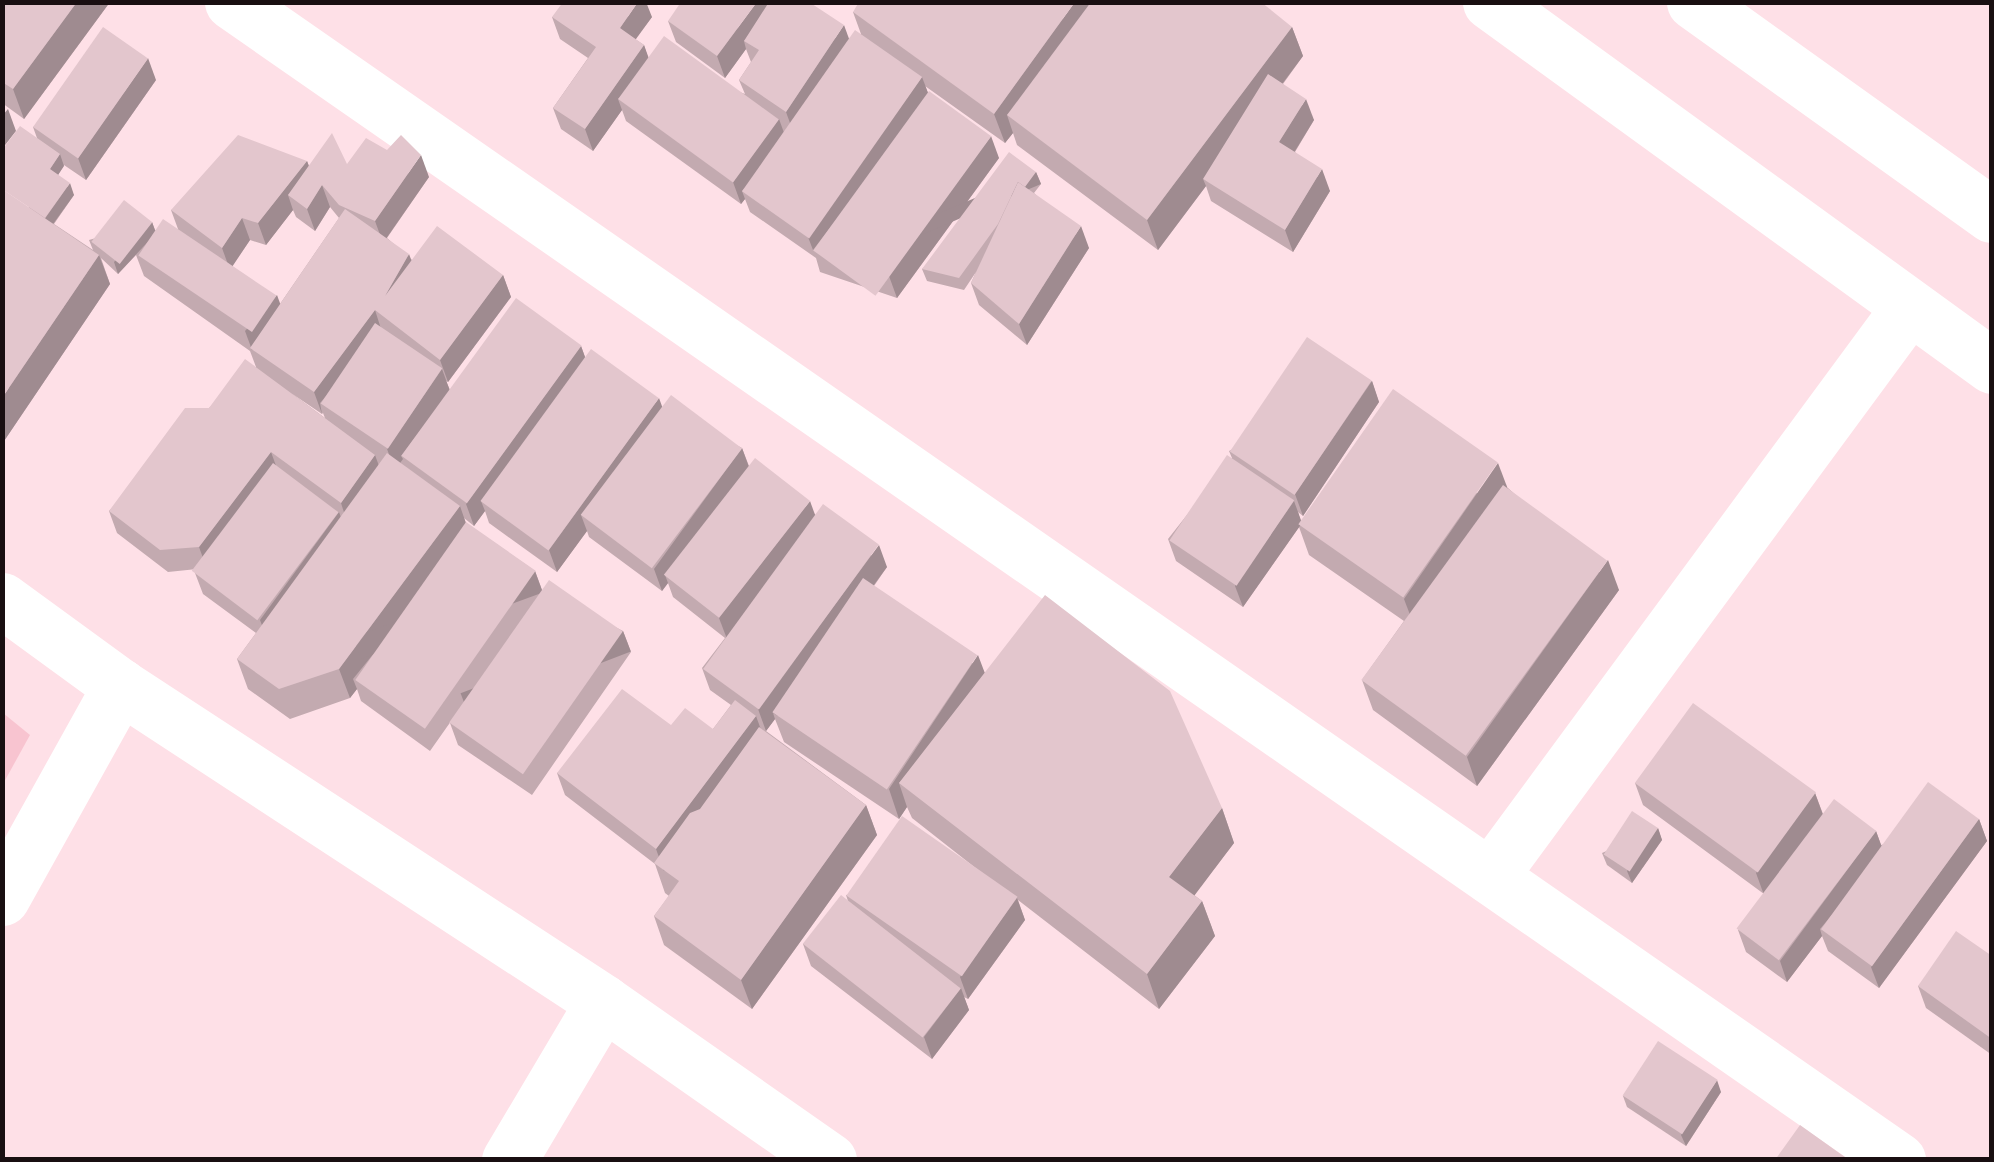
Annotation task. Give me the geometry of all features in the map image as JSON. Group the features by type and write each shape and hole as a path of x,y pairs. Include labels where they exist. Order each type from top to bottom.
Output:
{"street":[{"path":"232,2 1898,1160"},
{"path":"1490,2 1992,366"},
{"path":"1711,8 1992,215"},
{"path":"1490,876 1909,307"},
{"path":"2,600 120,686 603,1002 829,1160"},
{"path":"2,898 120,686"},
{"path":"509,1160 603,1002"}],"shaded area":[{"path":"3,713 30,735 3,784"}],"building":[{"path":"2,2 77,2 13,89 2,82"},
{"path":"563,2 638,2 620,28 644,45 585,129 553,108 596,47 552,17"},
{"path":"681,2 757,2 717,56 668,21"},
{"path":"769,2 809,2 844,25 786,112 739,80 759,50 744,41"},
{"path":"859,2 1075,2 994,114 853,12"},
{"path":"1091,2 1261,2 1292,27 1147,220 1007,115"},
{"path":"103,27 148,59 78,158 33,127"},
{"path":"855,30 922,77 809,238 742,191"},
{"path":"664,36 779,119 733,183 618,99"},
{"path":"1268,74 1306,99 1279,142 1322,169 1285,230 1203,179"},
{"path":"929,91 991,136 876,296 813,250"},
{"path":"20,126 60,154 50,169 70,183 45,218 2,189 2,150"},
{"path":"332,133 347,164 366,138 387,150 401,135 421,155 375,221 339,205 322,185 307,209 288,195"},
{"path":"238,135 307,161 258,223 242,218 222,248 171,210"},
{"path":"1009,152 1036,172 1025,187 1018,182 998,224 959,278 922,269"},
{"path":"1018,182 1081,226 1019,324 971,283"},
{"path":"2,189 99,255 2,398"},
{"path":"124,200 152,222 120,264 91,242"},
{"path":"345,209 409,254 385,296 437,226 503,275 440,360 375,310 314,392 250,348"},
{"path":"163,219 277,296 252,332 138,255"},
{"path":"516,298 582,346 467,503 401,456"},
{"path":"375,323 442,368 388,449 321,403"},
{"path":"1307,337 1372,381 1294,495 1230,451"},
{"path":"591,349 659,398 548,550 480,501"},
{"path":"245,359 375,455 341,503 271,452 199,547 160,550 109,511 185,408 209,408"},
{"path":"1393,389 1498,462 1403,598 1298,524"},
{"path":"671,395 742,449 652,568 581,515"},
{"path":"387,453 460,506 339,669 279,689 237,659"},
{"path":"1227,455 1294,500 1237,586 1169,540"},
{"path":"755,458 810,501 719,618 664,575"},
{"path":"273,463 338,512 257,620 192,571"},
{"path":"1503,485 1607,561 1466,756 1361,680"},
{"path":"823,504 879,545 759,710 703,669"},
{"path":"466,522 536,571 425,729 355,680"},
{"path":"863,578 977,655 887,789 772,712"},
{"path":"549,580 623,632 523,774 449,723"},
{"path":"1045,595 1170,691 1222,808 1169,877 1202,901 1147,974 899,783"},
{"path":"622,689 671,725 685,708 713,729 735,700 756,716 656,849 557,773"},
{"path":"1693,703 1816,792 1758,872 1635,783"},
{"path":"759,727 866,805 741,980 654,916 679,881 654,863 690,813 700,809"},
{"path":"1928,782 1979,819 1872,966 1821,929"},
{"path":"1834,799 1876,831 1779,960 1737,928"},
{"path":"1632,811 1658,828 1630,871 1604,855"},
{"path":"902,816 1018,897 962,976 846,895"},
{"path":"841,895 961,989 923,1037 803,944"},
{"path":"1956,931 1992,956 1992,1039 1918,986"},
{"path":"1658,1041 1718,1080 1682,1134 1623,1096"},
{"path":"1800,1125 1849,1160 1775,1160"}]}
